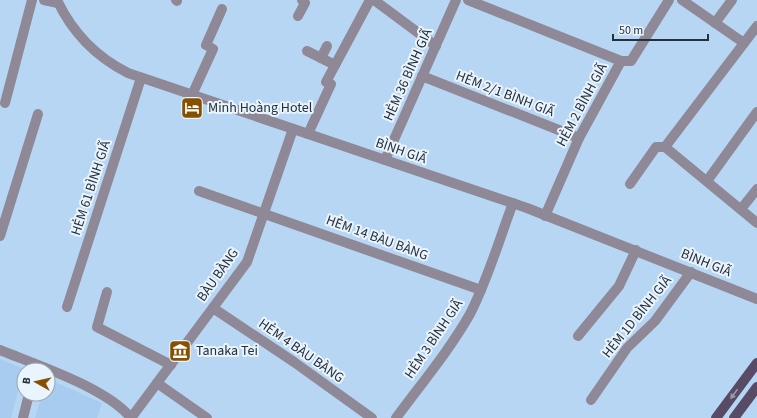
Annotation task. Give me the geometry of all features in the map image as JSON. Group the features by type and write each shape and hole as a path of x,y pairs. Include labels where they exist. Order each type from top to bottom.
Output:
{"main road":[{"path":"716,418 755,369"},
{"path":"734,418 757,387"}],"street":[{"path":"5,103 32,0"},
{"name":"BÌNH GIÃ","path":"44,0 58,2 76,32 94,51 115,67 140,78 513,204 636,250 757,299"},
{"path":"298,16 305,2 302,0"},
{"path":"308,134 331,84 326,82 370,0"},
{"path":"374,0 436,46"},
{"name":"HẺM 36 BÌNH GIÃ","path":"385,160 456,0"},
{"path":"468,0 622,61"},
{"name":"HẺM 2 BÌNH GIÃ","path":"545,216 579,138 622,61 631,61 669,0"},
{"path":"682,0 744,43"},
{"path":"715,23 732,0"},
{"path":"192,95 213,49 206,44 222,9"},
{"path":"665,147 757,26"},
{"path":"320,58 327,46"},
{"path":"307,51 335,65"},
{"name":"HẺM 2/1 BÌNH GIÃ","path":"422,76 579,138"},
{"name":"HẺM 61 BÌNH GIÃ","path":"67,307 140,78"},
{"path":"707,181 757,112"},
{"path":"0,236 38,114"},
{"name":"BÀU BÀNG","path":"131,418 249,258 293,129"},
{"path":"630,184 656,147 665,147 757,223"},
{"path":"741,210 757,189"},
{"name":"HẺM 14 BÀU BÀNG","path":"199,191 481,290"},
{"name":"HẺM 3 BÌNH GIÃ","path":"396,418 453,341 470,312 481,290 513,204"},
{"path":"578,336 619,286 636,250"},
{"name":"HẺM 1D BÌNH GIÃ","path":"592,400 627,348 656,321 691,272"},
{"path":"107,292 96,327 171,364"},
{"name":"HẺM 4 BÀU BÀNG","path":"213,308 294,362 372,418"},
{"path":"0,350 25,362"},
{"path":"56,376 102,394 121,407 131,418"},
{"path":"157,383 207,418"},
{"path":"23,418 27,402"}],"shaded area":[{"path":"0,359 16,366 16,399 11,418 0,418"},
{"path":"56,383 102,403 97,418 35,418 40,402 56,402"}],"place":[{"name":"Minh Hoàng Hotel","path":"192,108"},
{"name":"Tanaka Tei","path":"180,351"}]}
